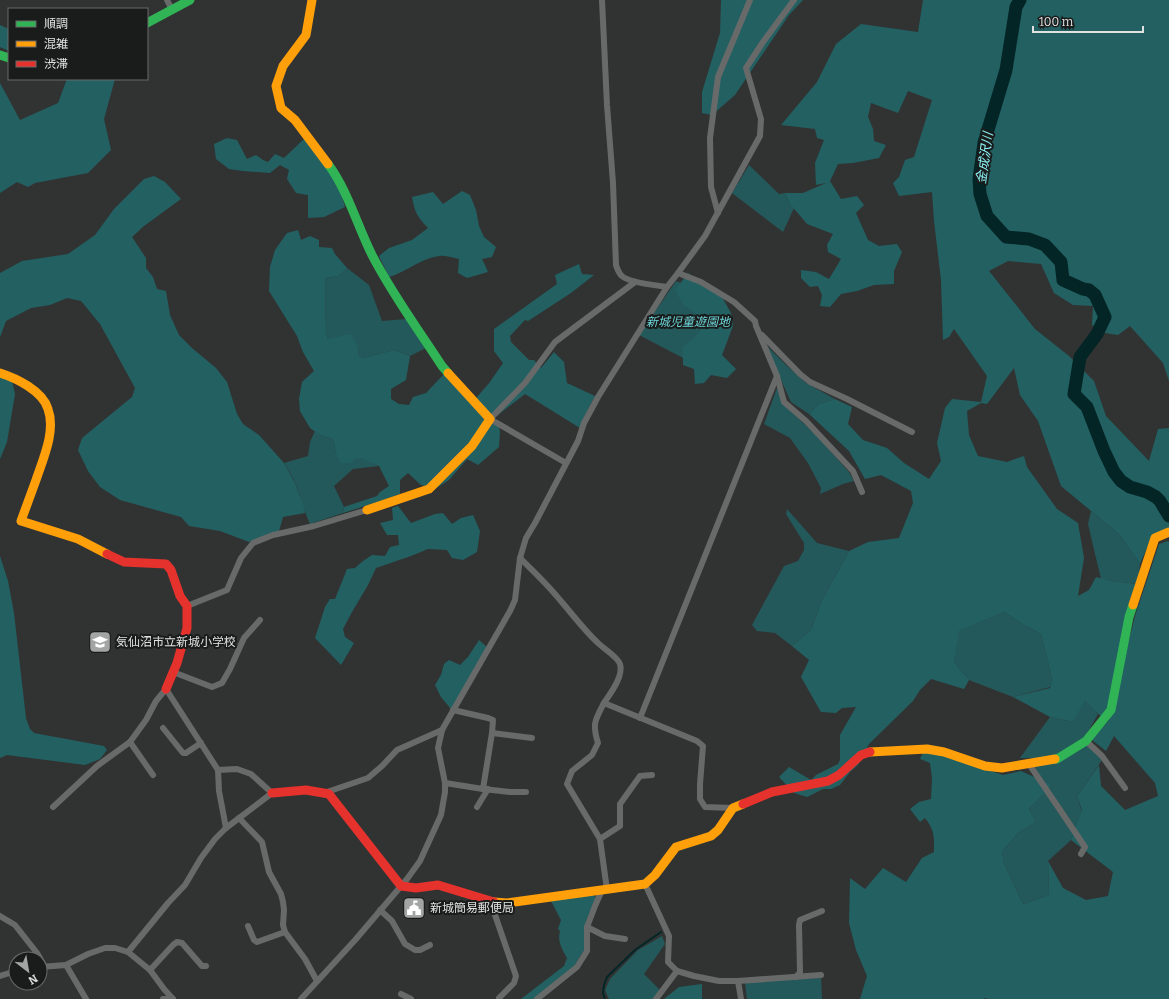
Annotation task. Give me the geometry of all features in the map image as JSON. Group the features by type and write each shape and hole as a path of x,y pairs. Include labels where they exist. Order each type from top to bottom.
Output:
{"street":[{"path":"167,0 172,10"},
{"path":"148,22 190,0"},
{"path":"312,0 306,35 283,66 276,86 281,108 295,120 337,176 371,253 385,279 442,366 490,419 566,463"},
{"path":"602,0 607,105 613,183 616,265 621,276 634,282 667,287"},
{"path":"718,213 711,187 710,138 718,76 750,0"},
{"path":"301,999 401,886 420,861 441,814 446,783 438,748 442,730 510,611 515,600 520,558 526,538 578,441 584,423 598,397 667,287 705,236 760,136 761,118 746,68 794,0"},
{"path":"678,274 701,282 734,302 755,321 760,332 800,374 810,382 912,432"},
{"path":"187,606 227,590 241,558 253,543 273,535 314,526 367,510 429,489 472,446 490,419 525,383 555,342 634,282"},
{"path":"760,332 777,376 784,402 806,421 853,471 862,492"},
{"path":"0,373 12,377 28,386 40,396 48,407 51,421 47,449 21,520 78,539 124,562 166,564 171,570 180,596 187,606 187,628 177,664 166,689 156,701 146,720 130,742 97,766 53,808"},
{"path":"640,718 777,376"},
{"path":"604,703 697,741 703,746 700,799 705,808 733,808 772,792 828,781 839,774 861,755 872,751 927,749 944,752 985,766 1002,768 1057,759 1086,741 1111,710 1129,618 1155,538 1169,532"},
{"path":"520,558 560,600 580,624 598,643 616,658 620,664 620,671 616,683 596,718 595,732 598,743 592,755 572,771 567,784 600,840 605,890 594,906 587,927 587,951 577,967 537,999"},
{"path":"173,672 212,687 222,683 244,638 260,620"},
{"path":"166,689 218,770 219,790 226,828"},
{"path":"453,710 493,720 485,789 477,807"},
{"path":"162,728 183,753 186,753 201,743"},
{"path":"324,793 368,778 397,750 442,730"},
{"path":"492,733 532,738"},
{"path":"1086,741 1102,756 1125,788"},
{"path":"130,742 153,775"},
{"path":"1029,764 1085,847 1081,854"},
{"path":"218,770 237,768 251,774 272,793"},
{"path":"600,840 620,826 620,804 640,776 652,774"},
{"path":"446,783 510,792 526,792"},
{"path":"128,952 168,903 185,885 201,858 215,839 238,818 272,793 306,790 329,794 401,886 416,888 438,885 496,903 507,903 645,884 655,875 676,847 711,836 718,830 733,808"},
{"path":"238,818 262,842 269,872 281,894 284,910 283,925 285,932 305,959 317,981"},
{"path":"645,884 669,936 668,962 678,971 719,981 821,975"},
{"path":"496,903 496,915 516,976 514,983 499,998"},
{"path":"380,910 392,921 405,944 415,950 420,950 430,945"},
{"path":"796,977 800,972 800,920 822,911"},
{"path":"0,916 15,924 35,951"},
{"path":"248,926 254,940 257,942 285,932"},
{"path":"587,927 605,936 624,939"},
{"path":"150,970 177,942 182,943 202,966 206,966"},
{"path":"48,966 66,965 88,954 105,948 115,948 128,952 150,970 173,999"},
{"path":"66,965 86,999"},
{"path":"656,999 678,971"},
{"path":"738,981 741,999"},
{"path":"401,994 410,999"},
{"path":"163,999 173,999"}],"green space":[{"path":"749,165 779,194 785,193 790,204 794,208 783,232 732,193"},
{"path":"347,268 369,285 382,321 407,319 432,345 410,356 394,350 363,358 359,356 358,347 328,339 326,334 325,278 339,276"},
{"name":"新城児童遊園地","path":"676,281 705,293 723,306 685,359 639,335"},
{"path":"765,344 806,383 835,399 819,404 809,414 791,402"},
{"path":"777,388 783,404 816,435 849,472 854,481 820,494 821,488 808,463 790,438 764,424"},
{"path":"315,431 320,435 333,439 336,453 361,458 379,466 353,469 334,486 344,507 343,513 310,524 295,482 284,463 308,456 310,442"},
{"path":"787,509 817,543 849,551 822,600 811,630 792,646 775,633 757,631 752,625 784,566 798,561 804,550 804,543 786,514"},
{"path":"1091,511 1120,535 1140,564 1138,584 1101,579 1088,524"},
{"path":"1004,612 1041,634 1052,678 1050,687 1013,697 969,680 954,662 958,631"},
{"path":"1084,698 1098,714 1085,737 1056,758 1020,758 1050,717 1073,722"},
{"path":"1086,744 1102,760 1077,796 1082,812 1076,828 1048,789 1052,785 1043,781 1034,765"},
{"path":"1045,792 1074,833 1071,840 1048,861 1049,895 1023,904 1004,863 1002,852 1018,833 1036,822 1029,809"},
{"path":"662,936 665,944 644,974 660,990 653,999 609,999 605,990 610,979 638,950"},
{"path":"821,978 822,999 747,999 745,982"}],"shaded area":[{"path":"721,0 803,0 789,15 735,95 712,115 702,113 702,92 720,33"},
{"path":"923,0 1169,0 1169,381 1163,363 1130,326 1118,335 1105,333 1092,325 1093,306 1073,305 1054,293 1041,264 1008,261 989,271 1035,329 1069,356 1094,381 1106,416 1149,461 1158,429 1169,428 1169,528 1150,541 1140,564 1120,535 1061,486 1038,421 1020,395 1014,368 987,404 981,403 967,411 969,435 978,456 1007,462 1024,456 1027,467 1057,509 1078,523 1084,558 1078,596 1089,590 1096,577 1111,581 1138,584 1108,713 1104,719 1085,700 1073,722 1050,717 1013,697 1050,688 1052,678 1041,634 1004,612 959,631 954,662 969,680 964,689 931,679 920,690 913,701 869,744 858,765 850,772 840,785 831,789 823,789 807,797 794,793 779,777 789,767 811,780 816,775 838,764 840,760 840,735 856,707 842,708 836,713 821,712 801,677 809,660 792,646 811,630 822,600 849,551 868,542 899,538 913,503 911,491 881,475 865,479 849,451 809,414 819,404 835,399 852,407 848,424 863,440 887,448 904,463 929,479 941,461 937,443 945,408 952,399 981,402 987,376 954,329 949,337 943,340 941,280 932,192 899,196 893,183 899,177 905,160 914,157 932,100 908,91 898,113 871,103 868,117 873,129 874,141 886,145 879,158 838,164 830,181 841,199 857,196 864,205 856,213 868,240 879,246 897,244 902,252 894,271 894,284 874,285 857,291 841,294 830,307 820,306 822,295 818,286 810,287 801,278 801,270 816,272 829,279 841,259 828,252 827,245 833,234 807,224 790,204 785,193 803,193 826,183 816,185 815,163 824,140 817,138 815,129 781,125 817,82 836,44 861,24 918,32"},
{"path":"0,25 8,29 8,51 0,47"},
{"path":"67,80 115,80 104,119 111,150 88,173 35,183 28,187 17,182 0,193 0,83 20,120 58,103"},
{"path":"227,138 237,140 247,159 256,155 268,162 275,154 284,158 305,138 337,180 345,207 324,217 308,218 308,195 296,193 287,179 289,170 280,165 270,173 229,169 216,159 214,144"},
{"path":"154,176 165,182 181,199 144,226 132,237 146,258 146,268 153,277 157,289 166,291 170,315 179,335 216,368 227,382 237,414 243,424 259,435 284,463 295,483 304,507 305,513 283,517 279,531 249,542 220,531 189,526 181,517 120,500 100,487 88,471 78,450 82,438 132,397 135,388 100,324 81,301 67,298 50,305 31,308 6,321 0,337 0,273 22,261 68,254 95,235 114,209 144,179"},
{"path":"462,191 470,195 476,210 479,226 484,237 496,247 492,257 482,259 488,272 467,278 458,273 459,259 442,256 427,259 389,277 379,256 389,248 412,240 428,228 417,214 412,197 433,192 443,204"},
{"path":"298,230 301,240 310,236 319,240 319,247 332,248 347,268 339,276 325,278 326,334 328,339 351,334 358,347 359,356 363,358 394,350 410,356 406,380 391,389 391,399 399,404 409,405 413,397 426,393 444,374 499,427 499,447 478,465 467,459 449,480 435,489 421,485 408,473 400,480 400,494 343,513 344,507 377,496 389,486 379,466 360,458 355,458 351,463 341,463 336,453 333,439 320,435 310,428 300,411 299,399 302,382 314,371 303,352 297,336 269,291 270,267 275,250 287,233"},
{"path":"579,264 582,274 594,275 571,293 528,321 525,320 510,336 511,342 529,360 534,360 541,368 554,352 564,362 567,383 595,396 580,428 525,394 494,418 477,404 477,397 490,382 503,363 494,351 494,329 557,284 555,275"},
{"path":"688,273 722,297 731,313 733,326 722,355 736,369 727,378 711,375 704,383 695,384 694,369 683,365 683,347 695,337 707,322 683,304 675,290"},
{"path":"0,377 12,381 15,394 7,442 0,459"},
{"path":"398,506 411,523 435,514 443,513 452,524 461,518 473,515 480,531 477,552 463,560 452,558 447,550 428,549 376,568 343,629 345,637 354,643 341,665 315,638 325,607 330,599 335,599 347,569 355,568 372,555 385,556 390,547 399,545 398,535 387,535 380,523 393,520 392,508"},
{"path":"1168,541 1169,999 860,999 867,976 856,950 849,923 850,878 865,889 883,868 906,882 922,858 934,852 934,838 931,827 925,818 920,822 910,809 919,802 931,799 932,778 930,763 920,759 923,752 943,755 1003,775 1021,771 1052,785 1029,809 1036,822 1018,833 1002,852 1004,863 1023,904 1049,895 1048,861 1063,888 1086,900 1108,896 1113,872 1071,840 1082,810 1077,796 1099,765 1101,786 1125,810 1158,796 1155,783 1114,736 1106,751 1092,740 1109,720 1135,616 1159,544"},
{"path":"0,556 8,581 14,613 26,718 30,729 34,733 104,746 107,750 100,759 85,765 7,755 0,758"},
{"path":"479,640 487,647 451,709 441,697 435,685 441,675 444,664 449,660 460,665 468,657"},
{"path":"593,895 596,897 586,921 584,931 584,950 573,968 533,999 521,999 564,966 567,958 560,942 560,931 558,929 561,920 551,901"},
{"path":"702,984 702,999 664,999 679,987"}],"waterway":[{"name":"金成沢川","path":"1020,0 1016,7 1006,70 984,143 979,179 980,194 987,216 1006,237 1029,239 1045,245 1061,262 1063,280 1083,289 1089,290 1095,295 1105,317 1097,334 1080,357 1074,394 1087,407 1104,451 1114,472 1121,481 1130,487 1147,492 1156,497 1169,516"},
{"path":"605,999 603,993 607,977 635,950 661,932"}],"traffic: fast":[{"path":"148,22 190,0"},
{"path":"0,55 8,58"},
{"path":"328,164 341,185 372,255 388,284 448,373"},
{"path":"1055,759 1086,741 1111,710 1129,617 1133,605"}],"traffic: slow":[{"path":"312,0 306,35 283,66 276,86 281,108 295,120 328,164"},
{"path":"0,373 14,378 41,396 48,409 50,418 50,436 48,445 21,521 78,539 107,554"},
{"path":"367,510 429,489 472,446 490,419 448,373"},
{"path":"1133,605 1155,538 1169,532"},
{"path":"870,752 927,749 944,752 985,766 1002,768 1055,759"},
{"path":"494,902 507,903 645,884 655,875 676,847 711,836 718,830 733,808 743,804"}],"traffic: jam":[{"path":"107,554 124,562 166,564 171,570 180,596 187,606 187,628 177,663 166,689"},
{"path":"743,804 772,792 828,781 839,775 861,755 870,752"},
{"path":"272,793 306,790 329,794 401,886 416,888 438,885 494,902"}],"place":[{"name":"気仙沼市立新城小学校","path":"100,642"},
{"name":"新城簡易郵便局","path":"414,908"}]}
